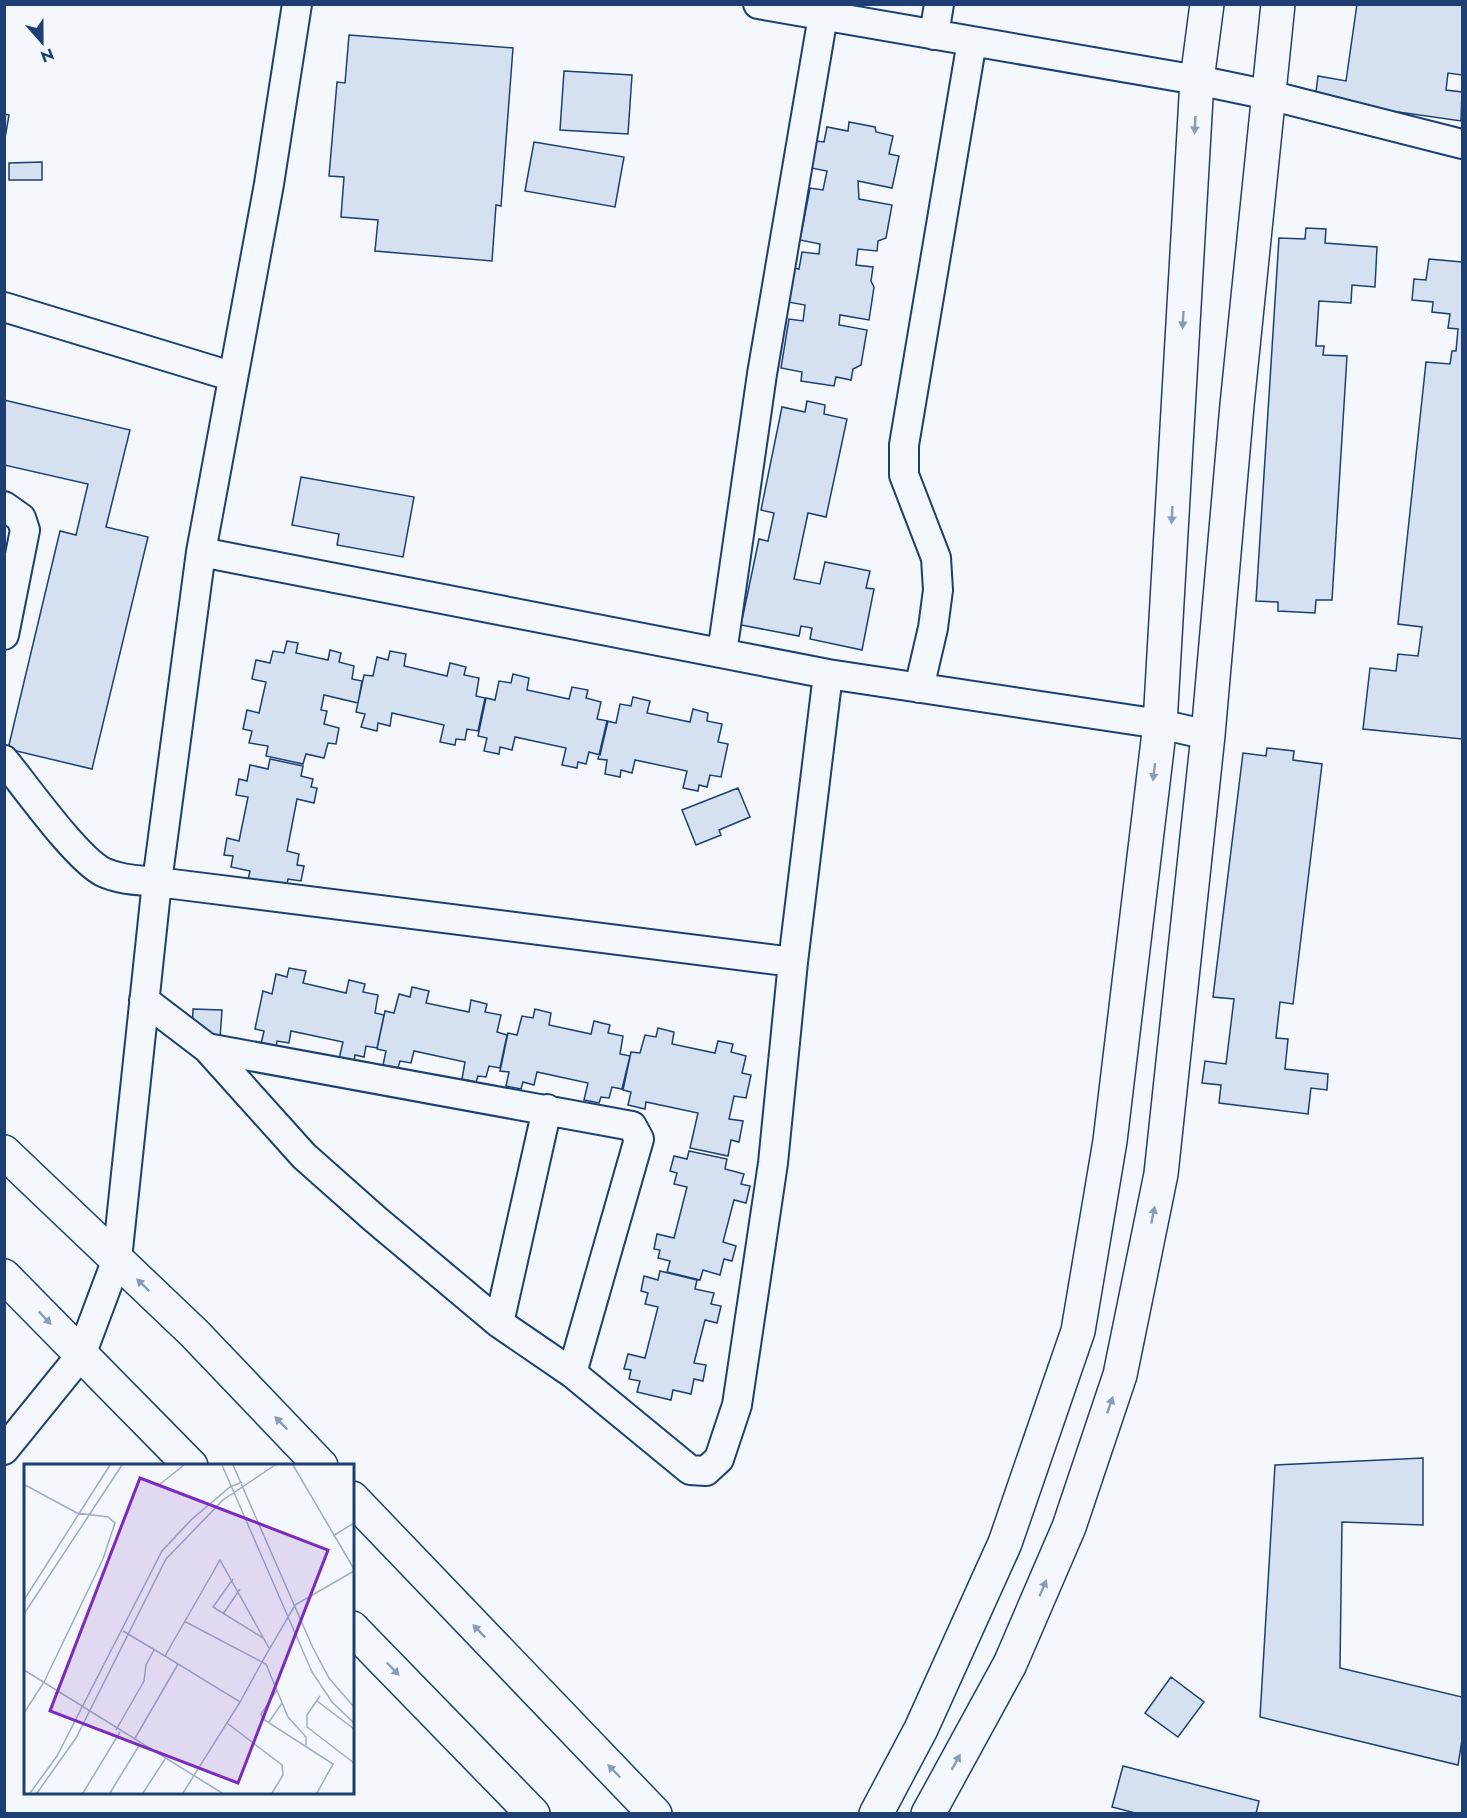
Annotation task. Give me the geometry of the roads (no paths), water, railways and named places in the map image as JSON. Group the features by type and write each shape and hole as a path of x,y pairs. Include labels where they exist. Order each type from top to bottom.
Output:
{"street":[{"path":"4,1450 81,1355 117,1259 158,882 201,552 231,376 268,184 297,4"},
{"path":"934,35 939,4"},
{"path":"876,1814 921,1729 1005,1543 1078,1331 1110,1141 1160,724 1197,80 1207,4"},
{"path":"928,1814 1010,1664 1069,1527 1120,1375 1161,1174 1208,735 1237,405 1278,4"},
{"path":"764,5 1197,80 1269,95 1462,144"},
{"path":"722,653 762,374 823,16"},
{"path":"919,688 938,590 936,558 904,475 904,445 972,41"},
{"path":"4,307 231,376"},
{"path":"4,506 21,518 25,530 4,635"},
{"path":"201,552 828,674 1160,724 1208,735"},
{"path":"144,1000 207,1048 304,1156 499,1323 572,1373 690,1470 706,1470 719,1459 737,1405 770,1186 793,962 828,674"},
{"path":"4,760 81,854 101,871 120,879 793,962"},
{"path":"207,1048 632,1126 639,1139 572,1373"},
{"path":"499,1323 547,1109"},
{"path":"4,1152 194,1333 319,1464"},
{"path":"4,1276 189,1464"},
{"path":"354,1500 655,1814"},
{"path":"354,1630 533,1814"}]}
